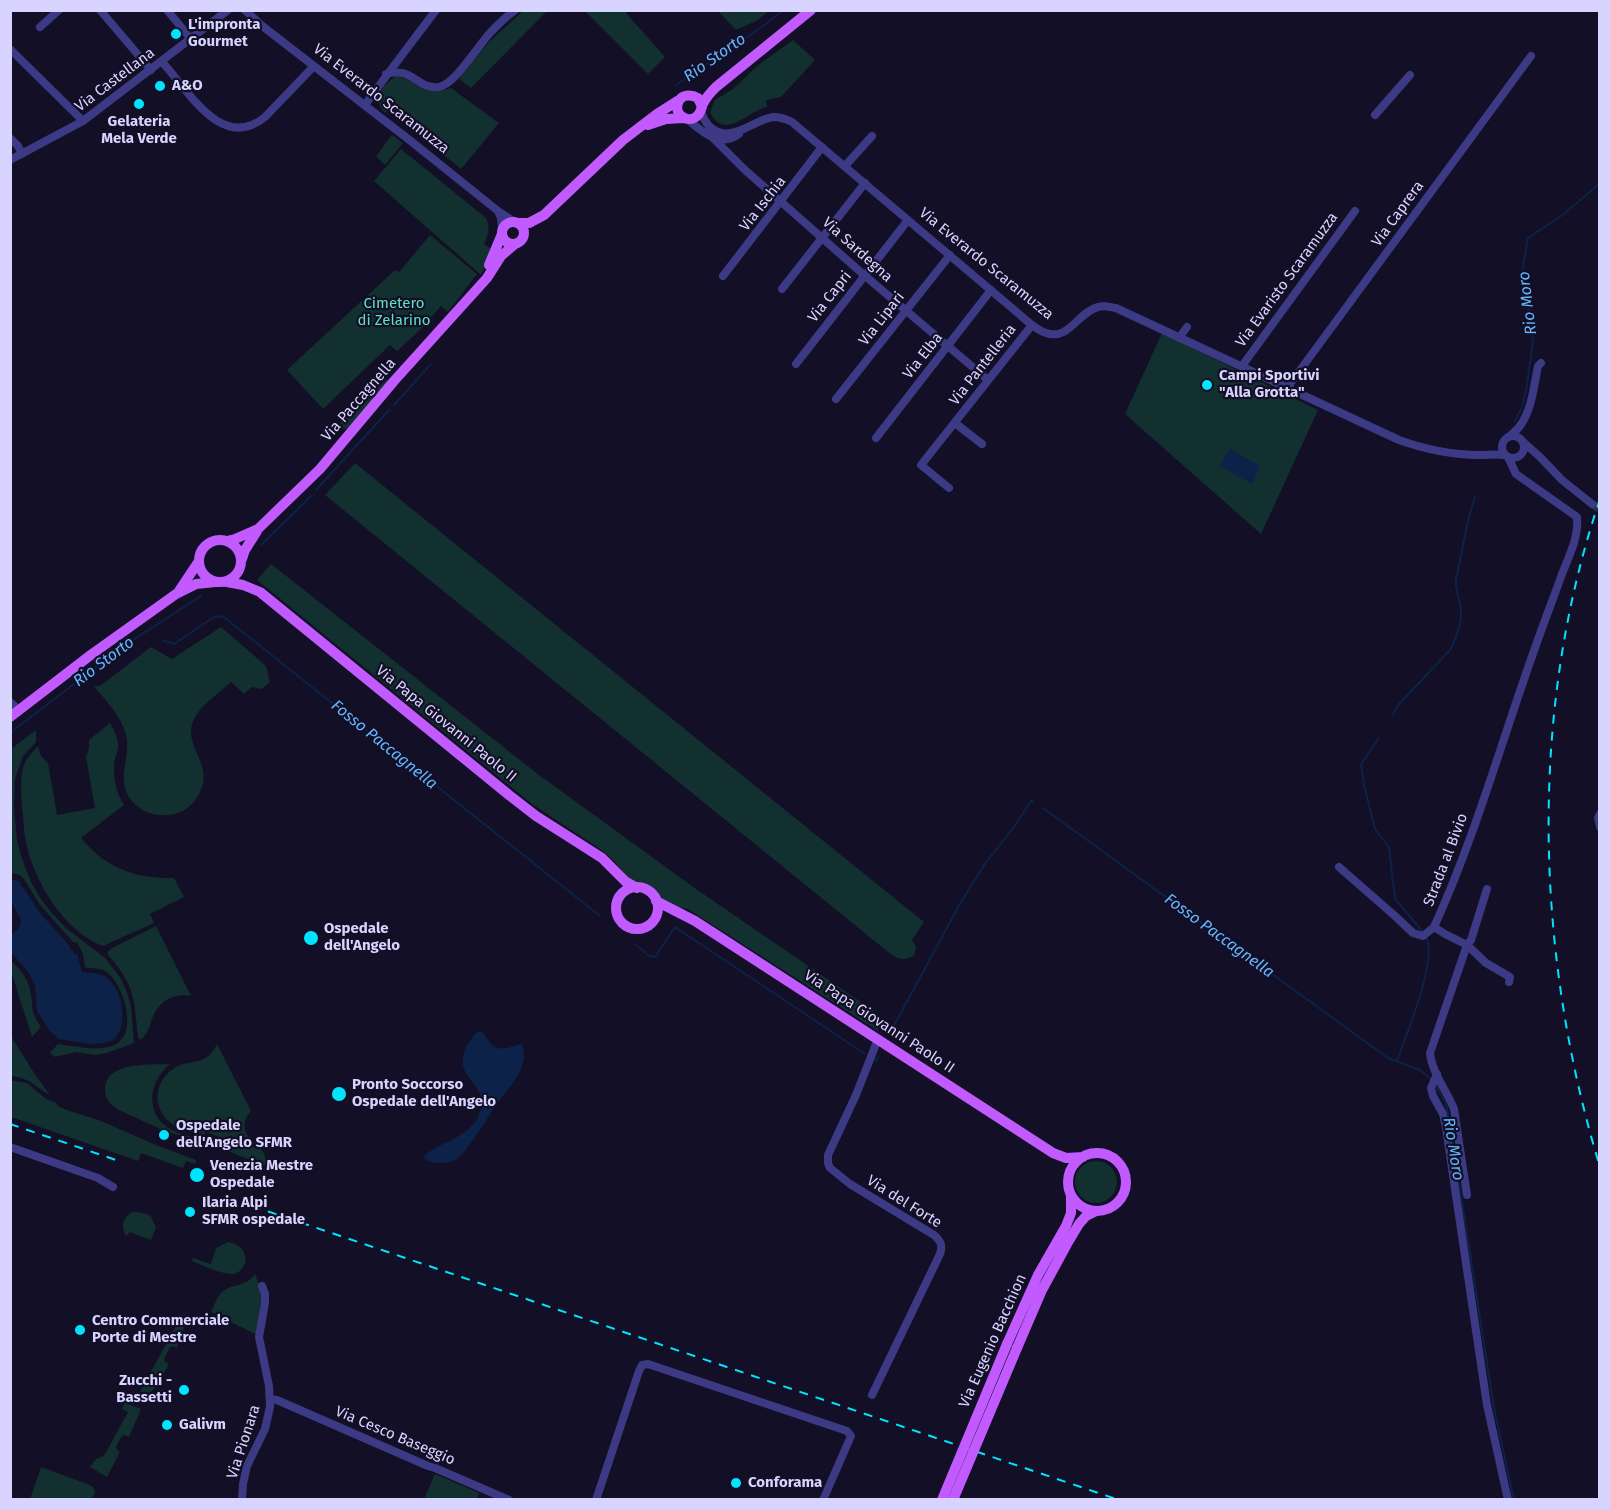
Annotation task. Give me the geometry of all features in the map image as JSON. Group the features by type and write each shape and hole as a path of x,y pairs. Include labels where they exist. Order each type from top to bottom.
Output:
{"main road":[{"path":"637,130 666,119 696,117 710,93 811,10"},
{"path":"544,215 529,224 517,222 506,224 502,232 506,242 519,241 602,159 657,114 684,96 704,89 737,62 764,47"},
{"path":"692,95 699,99 701,108"},
{"path":"679,100 677,110 685,119"},
{"path":"517,222 524,229 519,241"},
{"name":"Via Paccagnella","path":"478,287 502,232"},
{"name":"Via Paccagnella","path":"242,561 258,529 320,469 402,372 491,273 501,256 519,241"},
{"name":"Via Paccagnella","path":"227,541 258,529"},
{"path":"13,710 176,594 196,584 221,582 237,575 242,561 237,548 227,541 217,540 208,544 201,553 192,574 176,594"},
{"path":"199,561 200,569 205,576 221,582"},
{"name":"Via Papa Giovanni Paolo II","path":"242,561 249,578 260,592 509,795 553,827 602,858 630,885 637,888"},
{"name":"Via Papa Giovanni Paolo II","path":"221,582 243,585 260,592"},
{"path":"617,873 621,882 616,906 617,914 625,926 634,929 642,928 661,916 671,914 689,916"},
{"path":"619,898 628,890 637,888 650,892 656,901 658,910 654,920"},
{"name":"Via Papa Giovanni Paolo II","path":"656,901 689,916 1053,1153 1066,1158 1083,1157"},
{"name":"Via Papa Giovanni Paolo II","path":"1053,1153 1068,1179"},
{"path":"1093,1154 1108,1155 1118,1162 1124,1173 1125,1188 1120,1199 1112,1207 1096,1211 1082,1207 1071,1197 1068,1179 1076,1161 1083,1157 1093,1154"},
{"name":"Via Eugenio Bacchion","path":"953,1500 1038,1275 1066,1226 1071,1213 1071,1197"},
{"name":"Via Eugenio Bacchion","path":"942,1500 1012,1346 1079,1224 1086,1216 1096,1211"}],"street":[{"path":"40,27 59,10"},
{"path":"100,10 151,70"},
{"path":"167,10 192,40"},
{"name":"Via Castellana","path":"10,160 83,121 192,40 228,10"},
{"name":"Via Everardo Scaramuzza","path":"245,10 498,211 517,222"},
{"path":"406,73 401,62 436,10"},
{"path":"386,74 406,73 433,87 447,84 490,33 515,10"},
{"path":"365,105 386,74 411,45"},
{"path":"10,49 83,121"},
{"name":"Via Caprera","path":"1287,388 1531,56"},
{"path":"162,62 207,115 223,125 240,128 257,123 265,117 314,66"},
{"path":"1375,116 1410,75"},
{"name":"Via Everardo Scaramuzza","path":"701,108 702,117 708,125 720,132 730,133 776,117 792,122 1032,325 1046,333 1060,334 1093,309 1104,306 1116,308 1374,429 1413,445 1443,452 1477,455 1489,453"},
{"path":"685,119 711,136"},
{"name":"Via Everardo Scaramuzza","path":"711,136 720,140 730,139 749,127"},
{"name":"Via Sardegna","path":"711,136 745,170 864,275 988,380"},
{"path":"845,166 872,136"},
{"path":"10,138 22,154"},
{"name":"Via Ischia","path":"723,276 822,147"},
{"path":"782,290 865,183"},
{"path":"498,211 502,232"},
{"name":"Via Evaristo Scaramuzza","path":"1242,366 1355,211"},
{"name":"Via Capri","path":"796,364 908,220"},
{"name":"Via Lipari","path":"836,399 950,255"},
{"name":"Via Elba","path":"876,438 991,290"},
{"name":"Via Pantelleria","path":"949,488 921,465 1032,325"},
{"path":"1179,338 1188,327"},
{"path":"1489,453 1502,445 1504,440 1520,426 1530,402 1538,366 1541,363"},
{"name":"Via Pantelleria","path":"955,423 982,444"},
{"path":"1513,456 1524,448 1520,426"},
{"path":"1510,436 1521,440 1562,480 1592,504"},
{"path":"1502,445 1513,456"},
{"path":"1489,453 1513,456 1535,453"},
{"name":"Strada al Bivio","path":"1509,982 1510,977 1486,963 1467,945 1445,934 1428,932 1449,894 1470,838 1539,635 1574,544 1578,525 1577,517 1520,476 1513,456"},
{"path":"1599,814 1599,826"},
{"path":"1339,867 1413,933 1428,932"},
{"path":"1467,1195 1454,1109 1450,1097 1435,1078 1431,1047 1467,945 1471,940 1487,889"},
{"name":"Via del Forte","path":"872,1395 940,1254 941,1246 934,1235 850,1184 830,1168 828,1163 828,1155 856,1095 878,1039"},
{"path":"1435,1078 1431,1088 1443,1114 1446,1128 1487,1405 1508,1500"},
{"path":"10,1147 98,1178 113,1187"},
{"name":"Via Pionara","path":"242,1500 247,1466 265,1429 271,1399 260,1337 266,1303 262,1286"},
{"path":"596,1500 642,1365 653,1365 847,1431 850,1436 823,1500"},
{"name":"Via Cesco Baseggio","path":"271,1399 508,1500"}],"green space":[{"path":"523,11 547,11 471,88 459,79 490,41"},
{"path":"585,11 628,11 626,13 665,57 648,74"},
{"path":"718,11 769,11 758,20 736,30"},
{"path":"793,40 815,60 781,97 766,100 767,107 729,125 716,121 710,112 715,100 733,89 757,66"},
{"path":"396,76 427,90 451,88 499,123 461,169 388,110 385,113 381,108 380,93"},
{"path":"392,135 403,143 385,165 376,156"},
{"path":"401,149 486,218 489,228 484,244 493,250 481,275 374,181"},
{"name":"Cimetero di Zelarino","path":"430,235 477,274 448,312 441,306 397,351 390,345 323,409 288,369 395,270 399,272"},
{"path":"1162,333 1318,410 1261,534 1125,414"},
{"path":"387,379 388,381 350,427 343,429 338,425"},
{"path":"355,463 924,922 912,940 916,947 914,955 904,959 886,950 325,495"},
{"path":"271,564 539,775 696,889 874,1011 869,1021 879,1028 878,1031 688,909 673,906 660,899 650,889 637,885 603,851 532,804 257,580"},
{"path":"221,627 266,666 270,682 262,689 252,687 244,694 231,682 205,705 196,715 191,731 192,741 203,769 204,780 201,791 193,803 182,811 165,815 148,813 135,804 127,793 124,785 127,744 124,728 117,715 94,686 100,686 151,647 172,659"},
{"path":"110,723 118,742 114,765 115,783 124,805 81,838 101,857 122,870 160,878 174,878 184,897 150,914 154,923 103,946 76,930 43,888 26,842 21,787 24,765 38,746 41,756 48,763 57,815 95,808 86,757 89,740"},
{"path":"36,730 36,742 23,756 15,779 14,806 17,841 31,882 41,899 66,928 105,958 120,977 126,990 131,1006 134,1043 107,1053 95,1055 76,1052 55,1057 50,1053 58,1044 94,1048 114,1045 122,1039 126,1031 127,1020 123,996 112,977 103,970 85,967 83,954 77,942 74,943 40,905 24,879 20,875 11,873 11,749"},
{"path":"156,926 191,996 185,995 165,1001 154,1014 148,1032 140,1040 132,993 124,975 108,952"},
{"path":"10,960 27,981 33,1012 41,1027 32,1037 11,971"},
{"path":"11,1036 50,1095 28,1081 11,1076"},
{"path":"217,1044 251,1111 245,1120 245,1128 247,1135 263,1152 266,1158 265,1166 215,1146 218,1136 206,1132 204,1135 171,1123 159,1106 159,1088 168,1073 178,1066 204,1059 209,1056"},
{"path":"170,1064 157,1080 152,1098 153,1107 163,1124 172,1130 202,1141 167,1132 119,1110 107,1098 105,1088 113,1073 131,1066"},
{"path":"10,1080 27,1083 59,1107 101,1121 196,1160 195,1164 186,1161 183,1168 141,1153 138,1161 11,1117"},
{"path":"1096,1161 1111,1167 1117,1182 1111,1197 1096,1203 1081,1197 1075,1182 1081,1167"},
{"path":"133,1212 150,1215 156,1227 151,1240 130,1232 126,1236 123,1229 124,1222"},
{"path":"228,1242 240,1247 244,1252 245,1264 237,1273 224,1273 192,1261 193,1258 211,1264 216,1248"},
{"path":"255,1274 262,1293 257,1335 211,1312 224,1290 247,1282"},
{"path":"180,1323 185,1324 177,1348 170,1347 164,1359 169,1364 158,1384 148,1395 140,1392 176,1326"},
{"path":"125,1403 141,1409 129,1437 122,1436 116,1447 120,1452 107,1477 90,1467 96,1459 104,1456 128,1412 122,1409"},
{"path":"41,1467 90,1485 94,1488 95,1494 91,1499 30,1499"},
{"path":"435,1474 479,1493 477,1499 424,1499"}],"water":[{"path":"1230,449 1260,466 1252,484 1220,466"},
{"path":"12,880 19,881 40,913 74,951 73,954 77,954 82,972 103,975 112,982 117,990 122,1018 118,1035 112,1041 90,1044 59,1039 50,1031 37,1011 35,986 29,973 11,952 11,936 21,922 11,902"},
{"path":"481,1031 494,1047 506,1048 521,1044 524,1051 523,1064 516,1079 460,1156 448,1163 428,1161 424,1159 425,1155 461,1135 478,1117 482,1105 481,1096 466,1074 463,1056 472,1038"}],"waterway":[{"name":"Rio Storto","path":"676,85 762,27 783,10"},
{"name":"Rio Moro","path":"1515,421 1526,391 1533,342 1523,267 1528,238 1564,214 1600,183"},
{"name":"Rio Storto","path":"394,405 431,364"},
{"name":"Rio Storto","path":"316,490 389,410"},
{"name":"Rio Storto","path":"261,545 311,496"},
{"name":"Rio Moro","path":"1393,714 1399,704 1450,650 1457,633 1461,609 1456,580 1475,497"},
{"name":"Rio Storto","path":"10,733 122,647 201,596"},
{"name":"Fosso Paccagnella","path":"162,640 174,644 214,617 225,618 600,916"},
{"name":"Rio Moro","path":"1379,738 1361,764 1364,785 1375,829 1389,847 1395,899 1423,932"},
{"name":"Fosso Paccagnella","path":"892,1029 961,902 986,862 1031,801 1033,802"},
{"name":"Fosso Paccagnella","path":"1043,808 1388,1058 1420,1070 1431,1079"},
{"name":"Fosso Paccagnella","path":"635,944 649,956 655,957 675,927 865,1054"},
{"name":"Rio Moro","path":"1397,1061 1419,998 1428,962 1429,948 1426,937"},
{"name":"Fosso Paccagnella","path":"874,1059 876,1061 879,1056"},
{"name":"Rio Moro","path":"1436,1086 1446,1104 1449,1118 1494,1408 1514,1500"}],"tunnel":[{"path":"1592,504 1600,509"}],"railway":[{"path":"1600,499 1577,580 1560,663 1551,747 1549,833 1552,918 1562,1003 1578,1086 1600,1167"},
{"path":"10,1124 119,1161"},
{"path":"252,1206 1119,1500"}],"place":[{"name":"L'impronta Gourmet","path":"176,34"},
{"name":"A&O","path":"160,86"},
{"name":"Gelateria Mela Verde","path":"139,104"},
{"name":"Campi Sportivi \"Alla Grotta\"","path":"1207,385"},
{"name":"Ospedale dell'Angelo","path":"311,938"},
{"name":"Pronto Soccorso Ospedale dell'Angelo","path":"339,1094"},
{"name":"Ospedale dell'Angelo SFMR","path":"164,1135"},
{"name":"Venezia Mestre Ospedale","path":"197,1175"},
{"name":"Ilaria Alpi SFMR ospedale","path":"190,1212"},
{"name":"Centro Commerciale Porte di Mestre","path":"80,1330"},
{"name":"Zucchi - Bassetti","path":"184,1390"},
{"name":"Galivm","path":"167,1425"},
{"name":"Conforama","path":"736,1483"}]}
